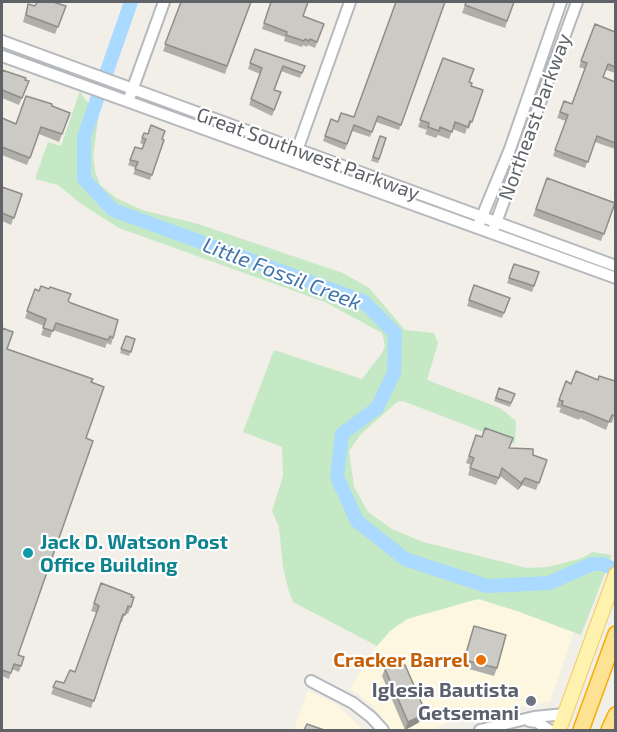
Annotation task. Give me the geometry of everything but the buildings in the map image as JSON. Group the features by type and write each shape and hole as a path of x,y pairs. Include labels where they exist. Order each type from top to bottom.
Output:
{"highway":[{"path":"582,730 615,634"},
{"path":"609,730 615,715"}],"main road":[{"path":"559,730 615,574"}],"street":[{"path":"124,100 164,2"},
{"path":"293,162 350,2"},
{"name":"Northeast Parkway","path":"480,223 510,149 561,2"},
{"name":"Northeast Parkway","path":"494,228 577,2"},
{"name":"Great Southwest Parkway","path":"2,41 298,150 480,223"},
{"name":"Great Southwest Parkway","path":"2,56 293,162 615,266"},
{"path":"529,93 543,98"},
{"name":"Great Southwest Parkway","path":"494,228 615,278"},
{"path":"311,681 352,703 371,717 383,730"},
{"path":"480,730 523,720 565,714"},
{"path":"523,720 537,722 549,730"}],"shaded area":[{"path":"478,599 574,632 550,702 473,713 432,730 392,730 373,706 350,688 373,651 390,631 407,619"},
{"path":"308,690 338,705 363,730 294,730"}],"green space":[{"path":"80,91 99,113 93,156 95,171 100,185 116,198 142,210 198,224 343,273 369,288 405,330 434,333 438,343 427,380 500,408 516,421 515,444 403,401 397,402 360,435 349,451 354,487 368,512 392,529 423,542 527,568 548,567 582,558 593,552 612,555 581,635 478,599 407,619 390,631 377,646 293,602 283,567 279,527 272,511 283,476 282,447 243,432 274,350 362,379 382,353 385,345 382,333 325,302 119,228 80,203 58,185 35,179 48,142 61,146"}],"waterway":[{"name":"Little Fossil Creek","path":"131,2 84,137 84,179 113,210 363,301 395,333 394,373 377,408 342,434 337,477 357,521 405,559 487,586 549,583 592,564 603,564 616,570"}],"place":[{"name":"Jack D. Watson Post Office Building","path":"28,553"},
{"name":"Cracker Barrel","path":"481,660"},
{"name":"Iglesia Bautista Getsemani","path":"531,701"}]}
